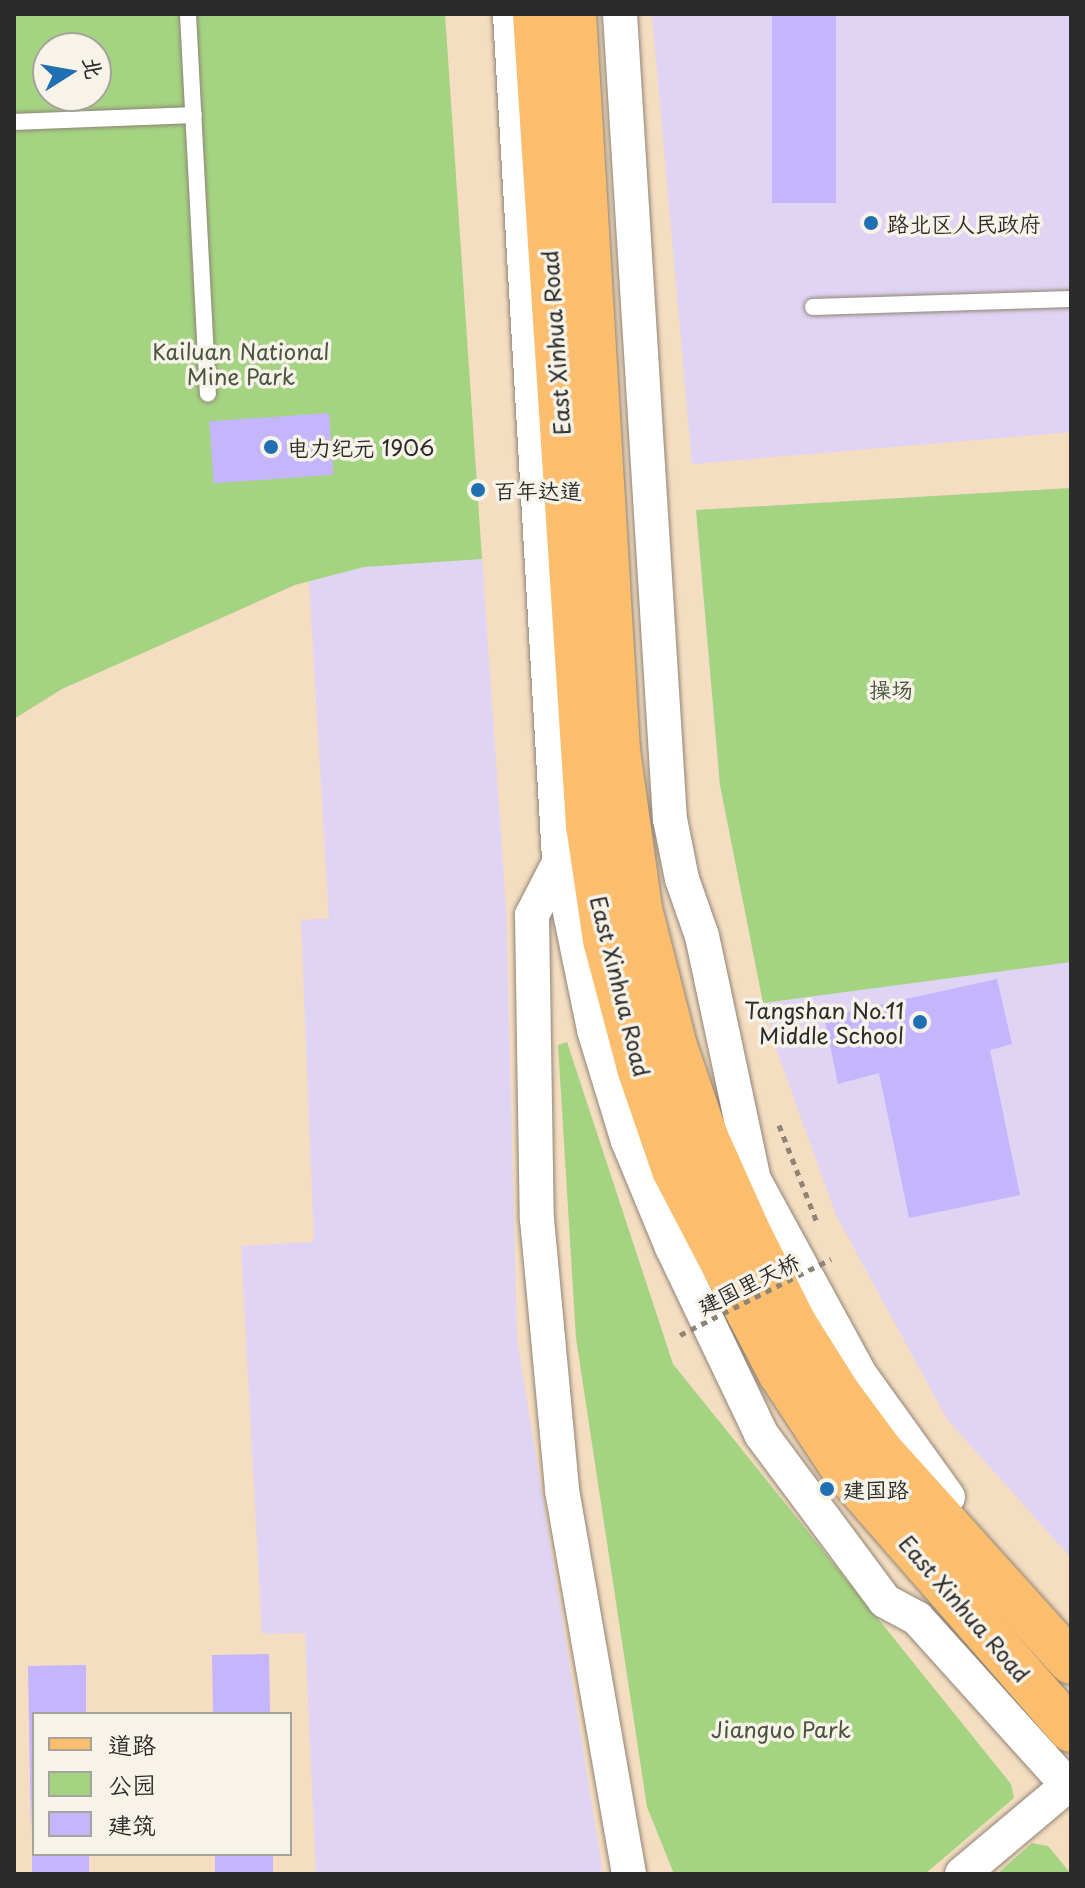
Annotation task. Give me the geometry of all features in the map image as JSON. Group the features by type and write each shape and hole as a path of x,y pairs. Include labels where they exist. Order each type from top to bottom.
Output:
{"main road":[{"name":"East Xinhua Road","path":"535,14 588,825 605,940 639,1068 674,1170 780,1373 844,1470 1071,1730"},
{"name":"East Xinhua Road","path":"574,14 618,750 640,909 675,1046 706,1137 748,1231 794,1323 838,1393 880,1450 1071,1662"}],"street":[{"path":"510,14 559,859 594,1030 628,1141 672,1247 761,1434 885,1601 917,1618 1069,1787 962,1874"},
{"path":"620,14 670,819 733,1069 754,1180 830,1326 900,1435 943,1491 1071,1634"},
{"path":"588,825 559,859 532,915 539,1249 562,1490 629,1874"}],"lane":[{"path":"188,14 208,393"},
{"path":"14,122 194,115"},
{"path":"813,307 1071,299"}],"path":[{"path":"779,1125 819,1229"},
{"name":"建国里天桥","path":"680,1335 831,1259 825,1244"}],"shaded area":[{"name":"路北区人民政府","path":"652,14 1071,14 1071,432 692,464"},
{"name":"操场","path":"1071,488 1071,1558 947,1419 836,1215 773,1040 720,785 696,510"},
{"path":"482,559 506,909 517,1339 603,1874 316,1874 305,1633 262,1634 241,1246 314,1242 301,920 329,918 309,581 364,567"}],"green space":[{"name":"Kailuan National Mine Park","path":"14,14 445,14 482,559 364,567 295,585 62,689 14,719"},
{"name":"操场","path":"1071,488 1071,962 763,1003 720,785 696,510"},
{"name":"Jianguo Park","path":"567,1042 673,1364 1011,1784 1014,1798 925,1874 674,1874 647,1807 576,1338 558,1045"},
{"path":"1032,1843 1048,1846 1071,1874 997,1874"}],"building":[{"path":"772,14 836,14 836,203 772,203"},
{"name":"电力纪元 1906","path":"329,413 333,475 214,483 209,421"},
{"path":"997,979 1012,1044 990,1050 1020,1195 909,1218 879,1073 838,1084 824,1017"},
{"path":"269,1654 270,1712 213,1712 212,1655"},
{"path":"86,1665 86,1712 32,1712 31,1835 28,1666"},
{"path":"32,1856 89,1856 89,1874 32,1874"},
{"path":"215,1856 273,1856 273,1874 215,1874"}],"place":[{"name":"路北区人民政府","path":"871,223"},
{"name":"电力纪元 1906","path":"271,447"},
{"name":"百年达道","path":"478,490"},
{"name":"Tangshan No.11 Middle School","path":"920,1022"},
{"name":"建国路","path":"827,1489"}]}
